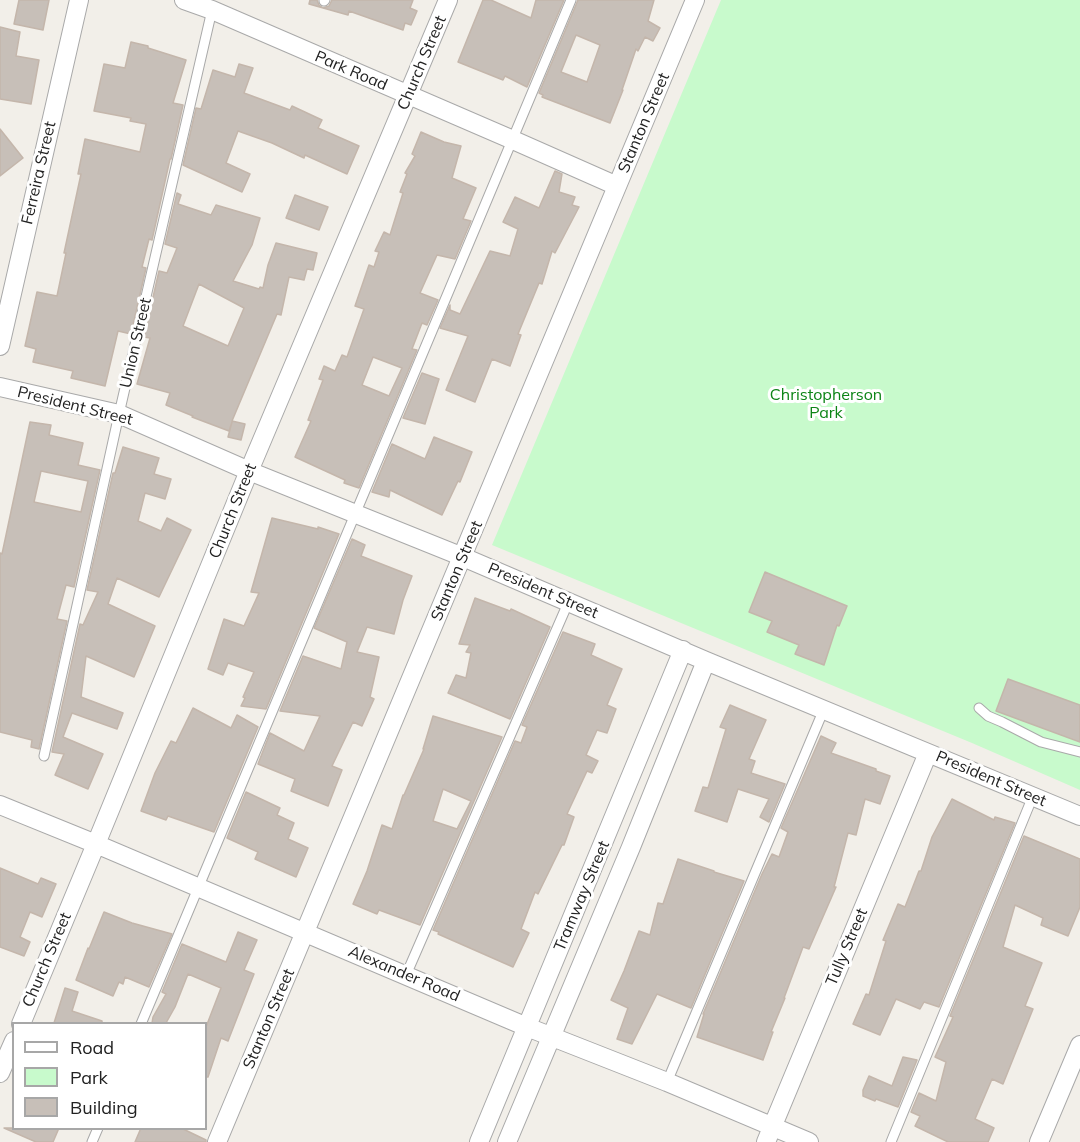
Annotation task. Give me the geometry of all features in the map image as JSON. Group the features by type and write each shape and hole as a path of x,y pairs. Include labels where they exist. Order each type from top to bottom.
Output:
{"street":[{"name":"Ferreira Street","path":"0,346 79,0"},
{"name":"Park Road","path":"183,0 214,5 408,96 617,186"},
{"name":"Church Street","path":"21,1022 249,471 448,0"},
{"name":"Stanton Street","path":"217,1142 695,0"},
{"name":"President Street","path":"0,387 119,414 249,471 463,557 706,661 1080,816"},
{"name":"Tramway Street","path":"479,1142 683,651"},
{"name":"Tramway Street","path":"507,1142 631,847 706,661"},
{"name":"Tully Street","path":"769,1134 928,753"},
{"name":"Alexander Road","path":"0,805 527,1027 667,1082 769,1134 809,1142"},
{"path":"607,836 631,847"},
{"path":"1039,1142 1080,1045"},
{"path":"0,1073 12,1046"}],"lane":[{"path":"141,1022 571,0"},
{"name":"Union Street","path":"44,756 119,414 214,5"},
{"path":"406,975 568,603"},
{"path":"979,708 987,716 1041,742 1080,752"},
{"path":"667,1082 824,709"},
{"path":"891,1142 1033,796"}],"green space":[{"name":"Christopherson Park","path":"721,0 1080,0 1080,790 972,743 492,545"}],"building":[{"path":"19,0 49,0 43,30 14,24"},
{"path":"310,0 317,0 323,8 309,4"},
{"path":"332,0 413,0 410,8 417,11 411,25 405,23 403,30 349,11 348,15 323,8 329,6"},
{"path":"483,0 491,0 531,18 536,0 564,0 527,87 505,76 503,80 458,62"},
{"path":"578,0 654,0 648,21 660,28 653,41 645,37 638,51 636,49 610,123 542,97 543,95 539,93","holes":["576,35 600,45 587,82 561,72"]},
{"path":"0,27 20,32 16,56 39,60 31,104 0,99"},
{"path":"131,42 186,60 173,103 183,105 152,240 149,239 142,267 146,268 131,334 118,331 105,386 71,378 73,371 33,362 36,349 25,346 37,292 57,296 81,174 78,174 85,139 140,152 146,124 130,121 131,118 94,111 104,64 125,68"},
{"path":"239,64 253,68 244,93 290,110 292,106 322,120 318,128 359,146 347,174 305,155 304,158 238,131 226,163 250,174 242,192 183,165 196,108 201,109 213,70 235,77"},
{"path":"0,129 23,158 0,176"},
{"path":"421,132 444,142 461,146 452,178 476,188 463,219 471,221 455,259 437,255 420,293 438,300 427,325 422,323 412,349 417,350 359,488 344,483 345,480 295,457 311,421 308,420 323,380 319,379 324,366 335,371 342,355 347,357 364,309 355,306 369,265 374,267 379,252 375,251 384,232 390,235 403,193 400,192 407,174 405,173 415,156 412,154","holes":["373,357 402,368 389,396 362,385"]},
{"path":"555,171 562,174 559,192 575,197 572,205 579,207 555,253 552,251 542,284 539,283 518,334 521,335 510,366 492,359 475,402 446,390 468,336 440,328 450,305 450,310 460,314 490,251 510,256 518,229 503,222 515,197 539,208"},
{"path":"177,193 181,195 178,204 211,215 216,205 260,218 252,245 233,281 259,289 263,288 276,243 317,253 313,270 307,269 304,280 289,277 281,315 277,314 232,421 245,424 241,440 228,437 232,422 229,431 192,417 166,405 170,393 137,384 150,338 144,337 159,271 167,273 177,248 165,244","holes":["199,284 244,308 228,346 183,326"]},
{"path":"295,195 328,207 319,230 286,218"},
{"path":"422,373 439,379 425,424 403,418"},
{"path":"30,422 51,425 49,435 83,443 78,465 100,470 74,587 66,585 57,619 67,621 39,749 31,747 32,740 0,732 0,553 2,554","holes":["41,471 88,481 81,512 34,502"]},
{"path":"434,437 472,452 460,482 458,481 442,515 390,490 389,497 372,492 392,444 425,459"},
{"path":"123,447 159,458 154,474 171,479 165,499 145,493 138,521 161,531 167,518 191,530 159,597 117,578 108,604 155,626 134,677 86,656 81,697 123,713 117,729 72,713 63,737 103,754 88,789 55,775 64,754 52,752 80,624 83,625 98,592 87,590 113,473 115,473"},
{"path":"272,518 318,529 318,527 339,534 266,709 241,706 254,672 228,663 223,675 208,669 224,619 244,626 259,593 251,592"},
{"path":"352,539 365,545 361,556 412,576 394,634 367,627 357,652 379,657 370,697 374,699 362,726 353,722 332,766 342,770 328,806 291,791 295,779 258,764 270,733 304,751 320,716 280,711 303,656 341,669 347,642 314,628"},
{"path":"765,572 847,606 839,626 837,625 824,665 795,654 799,645 767,632 772,621 749,612"},
{"path":"475,598 510,611 511,609 550,627 510,719 448,693 456,675 466,678 471,653 466,652 470,645 459,644"},
{"path":"563,632 595,644 591,655 622,669 607,705 616,709 607,733 597,730 586,755 598,761 592,773 587,771 567,814 574,817 564,845 538,894 535,892 521,929 529,933 513,967 433,930 515,741 521,743 527,727 522,725"},
{"path":"1008,679 1080,705 1080,742 996,711"},
{"path":"730,705 766,720 749,759 755,761 751,773 785,784 769,822 760,817 769,799 738,789 727,822 695,811 703,787 708,788 726,729 720,727"},
{"path":"193,708 231,728 237,715 258,727 214,832 168,816 166,820 141,811 155,773 171,741 176,743"},
{"path":"433,716 502,737 420,925 379,910 377,914 353,904 382,825 392,829 403,795 423,749","holes":["443,789 471,801 457,829 433,821"]},
{"path":"821,736 836,743 831,753 890,776 880,804 865,799 856,835 848,833 834,887 836,887 809,949 803,947 771,1032 773,1032 763,1060 697,1037 703,1014 762,874 772,854 779,857 788,832 781,828"},
{"path":"246,792 280,808 277,815 294,823 288,839 308,848 296,877 255,859 258,852 227,838"},
{"path":"952,799 994,820 995,817 1015,823 939,1007 924,1002 920,1009 896,999 880,1035 853,1024 866,994 869,995 886,941 883,940 898,904 905,907 919,871 921,871 932,837"},
{"path":"1024,836 1080,859 1080,907 1068,936 1041,925 1043,918 1015,905 1003,947 1042,963 1025,1006 1033,1009 1003,1084 992,1079 975,1119 994,1128 988,1142 948,1142 915,1126 920,1116 911,1112 919,1093 936,1101 946,1062 935,1057"},
{"path":"678,859 744,881 691,1008 657,994 632,1044 617,1039 628,1008 611,1000 639,931 650,935 658,903 663,904"},
{"path":"0,868 38,884 41,878 56,884 42,917 30,912 20,937 30,942 24,956 0,947"},
{"path":"104,912 132,923 172,934 149,987 125,977 123,984 119,982 113,996 76,980"},
{"path":"238,932 257,940 244,970 254,974 228,1041 221,1038 207,1077 207,1024 221,988 188,974 167,1022 152,1022 166,994 162,992 182,944 226,962"},
{"path":"65,988 78,992 72,1011 102,1021 102,1022 54,1022"},
{"path":"903,1057 917,1060 898,1107 863,1096 869,1076 892,1086"},
{"path":"4,1128 58,1130 53,1142 36,1142"},
{"path":"140,1130 185,1130 206,1140 206,1142 135,1142"}]}
